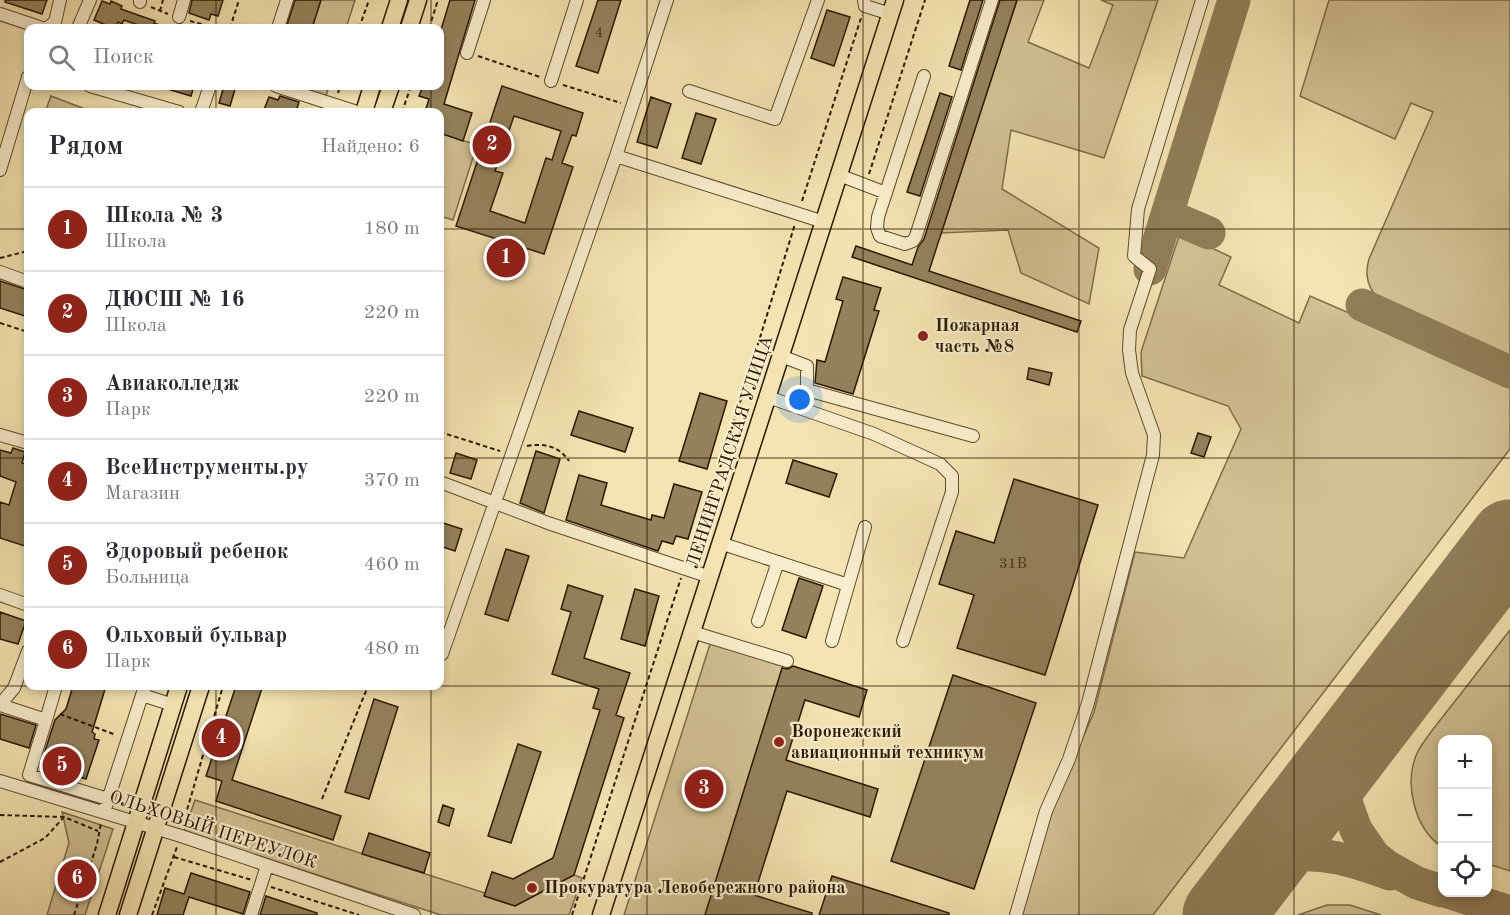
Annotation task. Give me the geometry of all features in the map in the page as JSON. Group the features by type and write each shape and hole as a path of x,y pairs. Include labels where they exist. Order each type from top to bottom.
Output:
{"main road":[{"path":"391,24 399,0"},
{"path":"410,24 418,0"},
{"name":"ЛЕНИНГРАДСКАЯ УЛИЦА","path":"601,915 893,7"},
{"path":"365,108 371,90"},
{"path":"383,108 390,90"},
{"path":"107,915 178,690"},
{"path":"128,915 200,690"}],"street":[{"path":"52,24 55,21 60,0"},
{"path":"80,24 90,0"},
{"path":"179,17 184,0"},
{"path":"279,24 287,0"},
{"path":"467,53 484,0"},
{"path":"551,81 577,0"},
{"path":"444,648 616,156 667,0"},
{"path":"689,91 775,119 818,0"},
{"path":"924,76 878,217 877,228 880,236 905,244 913,241 920,225 993,0"},
{"path":"1016,915 1043,819 1069,759 1095,681 1153,455 1154,435 1132,373 1129,350 1130,330 1150,269 1134,256 1138,209 1203,0"},
{"path":"864,3 893,7"},
{"path":"0,14 30,24"},
{"path":"0,170 24,90"},
{"path":"100,90 143,107"},
{"path":"202,108 209,90"},
{"path":"288,90 345,108"},
{"path":"616,156 824,222"},
{"path":"839,175 886,192"},
{"path":"0,272 24,281"},
{"path":"781,356 807,366 807,390 973,436"},
{"path":"768,397 874,434 940,464 952,476 952,492 903,641"},
{"path":"0,435 24,442"},
{"path":"444,483 548,523 710,577"},
{"path":"832,641 865,527"},
{"path":"720,543 848,585"},
{"path":"758,621 778,562"},
{"path":"0,595 24,604"},
{"path":"692,632 787,661"},
{"path":"24,662 14,688 0,705 48,714"},
{"path":"55,690 29,775 108,799"},
{"path":"104,813 143,690 173,705"},
{"name":"ОЛЬХОВЫЙ ПЕРЕУЛОК","path":"0,781 181,836 414,915"},
{"path":"251,915 267,866"}],"path":[{"path":"160,11 164,0"},
{"path":"231,24 239,0"},
{"path":"360,24 369,0"},
{"path":"430,24 438,0"},
{"path":"866,186 925,0"},
{"path":"572,915 712,490 864,3"},
{"path":"403,108 410,90"},
{"path":"0,258 24,252"},
{"path":"0,323 24,331"},
{"path":"444,433 510,454 538,444 563,452 569,461"},
{"path":"152,915 181,836 222,690"},
{"path":"322,799 366,690"},
{"path":"48,714 62,716 128,739"},
{"path":"74,915 104,813"},
{"path":"0,815 64,817 98,831"},
{"path":"0,862 45,838 64,817"}],"shaded area":[{"path":"321,0 355,0 347,24 313,24"},
{"path":"1017,0 1044,0 1028,42 1089,68 1113,5 1101,0 1158,0 1104,158 1011,130 1002,189 1099,248 1089,304 1021,273 1008,230 941,233"},
{"path":"1329,0 1510,0 1510,357 1382,301 1370,288 1367,277 1369,259 1433,112 1411,103 1395,139 1300,96"},
{"path":"300,90 328,90 323,106"},
{"path":"51,96 82,108 46,108"},
{"path":"444,134 477,145 453,220 444,217"},
{"path":"1180,233 1231,257 1219,285 1299,323 1310,296 1510,383 1510,449 1153,915 1021,915 1052,809 1094,712 1135,552 1184,558 1241,429 1228,406 1142,376 1141,352"},
{"path":"1510,630 1510,871 1492,865 1492,735 1438,735 1438,844 1424,828 1418,816 1412,790 1411,776 1414,763 1425,741"},
{"path":"711,641 784,664 705,915 624,915"},
{"path":"195,800 485,893 485,896 515,906 574,875 582,878 569,915 441,915 184,832"},
{"path":"62,812 113,829 85,915 47,915 69,843"},
{"path":"1327,905 1350,905 1381,915 1298,915"}],"building":[{"path":"5,0 47,0 42,14 5,2"},
{"path":"192,0 223,0 218,16 211,14 209,20 189,13"},
{"path":"295,0 321,0 313,24 287,24"},
{"path":"450,0 475,0 444,104 472,113 463,141 444,134 444,108 426,108 429,99 419,96 421,90 444,90 443,24"},
{"path":"598,0 621,0 598,73 576,66"},
{"path":"970,0 983,0 961,70 949,66"},
{"path":"1000,0 1017,0 929,271 1081,321 1077,332 852,257 856,246 912,265 918,247 924,239"},
{"path":"102,1 110,4 111,1 122,6 121,9 155,21 154,23 157,24 135,24 124,20 122,24 118,22 117,24 104,24 94,20"},
{"path":"827,10 850,17 834,66 811,58"},
{"path":"502,86 583,113 576,136 572,135 562,163 573,167 544,254 456,226","holes":["514,116 561,131 552,160 546,158 525,223 490,211 503,173 495,171"]},
{"path":"171,90 193,90 191,96"},
{"path":"223,90 235,90 230,106 219,103"},
{"path":"940,93 952,97 920,196 907,192"},
{"path":"280,96 299,102 297,108 265,108 269,97 278,100"},
{"path":"651,97 671,104 657,148 637,142"},
{"path":"696,113 716,119 701,164 682,158"},
{"path":"843,277 881,288 874,310 879,311 853,394 815,383 817,360 825,362 843,301 836,299"},
{"path":"0,281 24,289 24,316 0,308"},
{"path":"1029,368 1052,373 1049,385 1027,379"},
{"path":"700,393 727,401 707,469 679,461"},
{"path":"579,411 633,428 625,452 571,435"},
{"path":"1198,433 1211,437 1204,457 1191,453"},
{"path":"13,448 24,452 22,463 24,464 24,546 0,538 0,502 9,505 16,482 0,476 0,450 11,453"},
{"path":"536,451 560,459 544,513 520,503"},
{"path":"456,453 477,460 471,479 450,473"},
{"path":"793,460 837,474 829,497 786,483"},
{"path":"579,475 607,483 601,505 651,520 652,515 664,518 674,484 702,492 688,539 676,536 673,544 662,541 658,551 566,520"},
{"path":"1014,479 1098,505 1045,675 957,648 974,595 939,584 956,531 994,543"},
{"path":"444,523 462,529 455,551 444,547"},
{"path":"506,549 529,556 508,621 485,614"},
{"path":"799,578 823,586 806,638 782,630"},
{"path":"568,585 603,596 584,658 630,673 616,715 624,718 574,875 515,906 484,896 492,872 513,879 553,858 600,710 593,708 599,689 552,674 571,612 561,609"},
{"path":"635,589 659,596 645,646 621,639"},
{"path":"0,612 24,620 18,644 0,639"},
{"path":"793,666 867,690 859,717 805,700 786,760 878,789 870,817 787,791 754,895 812,913 812,915 705,915 782,668 788,669"},
{"path":"953,675 1036,703 974,889 891,861"},
{"path":"72,690 105,690 92,732 95,734 94,739 99,740 86,779 57,770 58,765 42,760 55,720 66,709"},
{"path":"235,690 261,690 232,780 341,816 333,840 216,801 222,781 206,776"},
{"path":"374,699 398,707 369,799 345,792"},
{"path":"0,714 36,725 29,748 0,739"},
{"path":"518,744 541,752 511,843 488,836"},
{"path":"443,805 454,809 449,826 438,822"},
{"path":"369,833 430,853 424,873 362,854"},
{"path":"191,873 250,892 243,914 189,897 183,915 157,915 165,888 184,894"},
{"path":"832,876 949,913 949,915 819,915"},
{"path":"266,896 317,913 317,915 260,915"}],"taxiway":[{"path":"1150,269 1234,0"},
{"path":"1167,215 1209,233"},
{"path":"1362,305 1510,372"},
{"path":"1366,728 1345,799 1356,830 1374,856 1388,867 1417,883 1438,890"},
{"path":"1240,892 1274,869 1285,856 1326,856 1351,861 1390,874"},
{"path":"1464,897 1510,912"}],"runway":[{"path":"1223,915 1510,540"}],"place":[{"name":"ДЮСШ № 16","path":"492,145"},
{"name":"Школа № 3","path":"506,258"},
{"name":"Пожарная часть №8","path":"923,336"},
{"name":"ВсеИнструменты.ру","path":"221,738"},
{"name":"Воронежский авиационный техникум","path":"779,742"},
{"name":"Здоровый ребенок","path":"62,766"},
{"name":"Авиаколледж","path":"704,789"},
{"name":"Ольховый бульвар","path":"77,879"},
{"name":"Прокуратура Левобережного района","path":"532,888"}]}
